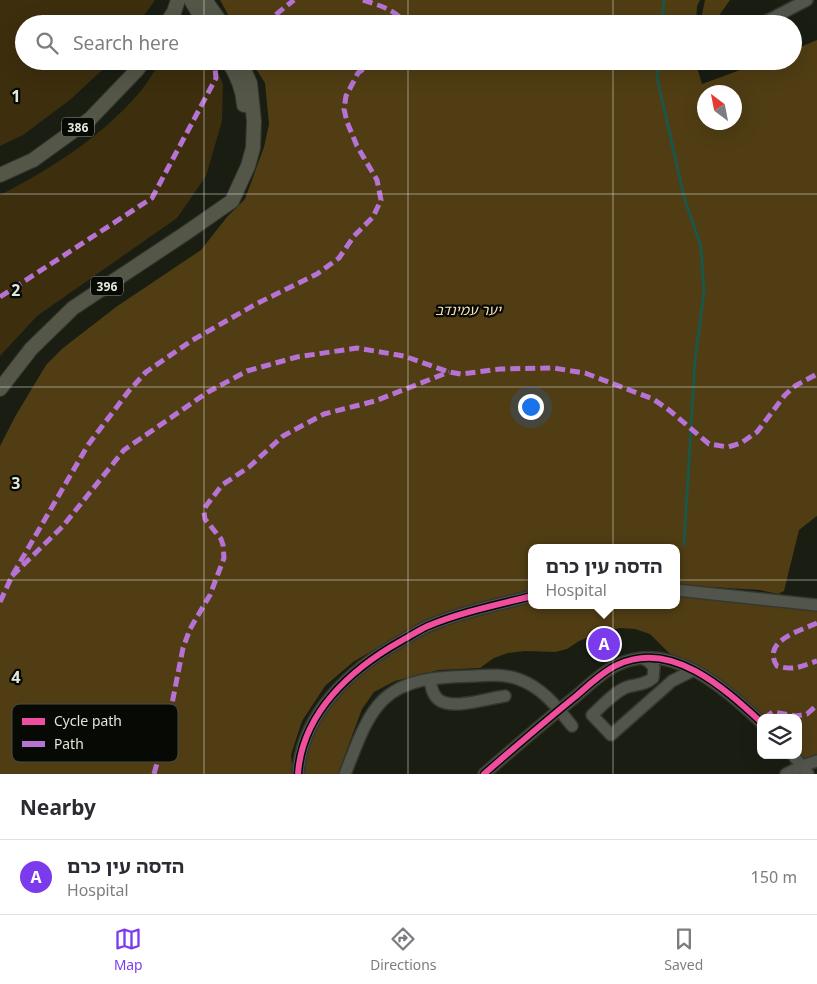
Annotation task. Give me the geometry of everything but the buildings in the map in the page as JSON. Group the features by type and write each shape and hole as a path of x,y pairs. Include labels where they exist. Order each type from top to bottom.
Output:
{"main road":[{"path":"172,15 178,0"},
{"path":"191,0 200,15"},
{"path":"205,0 215,15"},
{"path":"213,0 218,15"},
{"name":"386","path":"0,175 32,160 90,119 137,70"},
{"path":"232,201 242,158 246,122 244,97 233,70"},
{"path":"232,201 248,166 253,148 254,121 250,83 244,70"},
{"name":"396","path":"0,389 31,349 73,308 232,201"}],"street":[{"path":"778,15 807,0"},
{"path":"680,590 817,606"},
{"path":"298,774 299,758 312,724 334,692 357,670 383,651 427,626 528,597"},
{"path":"641,657 652,664 653,678 642,685 628,687 619,692 592,715 611,735 672,681 694,670"},
{"path":"484,774 609,670 628,660 641,657 669,660 694,670 738,700 757,718"},
{"path":"345,774 369,719 381,702 399,688 430,679 485,675 518,678 543,693 572,726"},
{"path":"430,679 433,693 438,700 447,704 505,696"},
{"path":"796,759 805,770"},
{"path":"786,774 805,770 817,761"}],"shaded area":[{"path":"0,0 155,0 144,15 15,15 15,70 102,70 71,99 23,135 0,146"},
{"path":"155,70 217,70 223,84 222,121 206,176 177,218 37,316 0,356 0,195 57,163 92,138 124,109"}],"green space":[{"path":"220,0 700,0 697,6 696,15 228,15"},
{"path":"705,0 730,0 719,15 702,15"},
{"name":"יער עמינדב","path":"817,40 817,516 799,530 784,591 778,594 760,590 680,585 680,544 528,544 528,593 433,619 406,631 353,662 325,686 302,721 291,755 293,774 0,774 0,446 46,365 63,348 116,307 201,250 227,217 245,199 264,147 269,124 265,83 257,70 698,70 702,84 740,70 802,70 802,46"},
{"path":"680,594 817,609 817,765 811,767 802,759 802,714 760,714 726,683 703,668 673,657 650,634 635,629 620,628 602,632 579,641 567,649 555,652 525,651 508,653 494,658 480,668 439,670 395,681 374,692 362,709 338,774 304,774 310,738 327,706 354,678 386,655 422,636 460,621 528,602 528,609 680,609"}],"waterway":[{"path":"663,15 664,0"},
{"path":"658,70 657,77 684,197 701,247 704,292 695,360 684,545"}],"marked path":[{"path":"275,15 294,0"},
{"path":"363,0 381,6 397,15"},
{"path":"0,297 152,198 216,78 215,70"},
{"path":"0,602 12,576 88,445 128,392 146,372 191,341 256,304 317,274 339,258 354,236 373,217 381,200 377,180 357,146 344,109 346,96 358,73 362,70"},
{"path":"12,576 63,526 124,450 208,392 247,371 297,357 357,348 404,356 449,372 461,374 500,369 553,368 585,373 653,399 709,444 728,447 741,443 757,432 785,395 795,386 817,374"},
{"path":"172,704 183,648 190,629 210,595 224,558 221,539 205,519 204,512 206,506 222,485 249,467 283,436 324,414 375,401 449,372"},
{"path":"817,623 785,638 774,650 773,657 777,666 789,668 817,661"},
{"path":"802,715 807,714 817,705"},
{"path":"770,714 773,712 784,714"},
{"path":"154,774 157,762"}],"cycle path":[{"path":"298,774 302,752 309,731 319,712 347,679 364,665 382,652 428,626 466,613 528,597"},
{"path":"484,774 601,675 617,665 637,659 657,658 677,663 695,671 730,695 757,719"}],"place":[{"name":"הדסה עין כרם","path":"604,644"}]}
